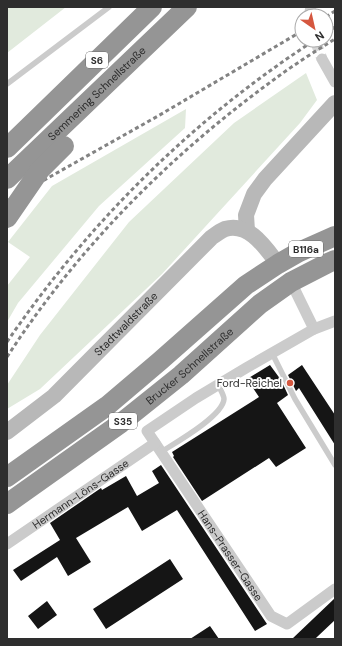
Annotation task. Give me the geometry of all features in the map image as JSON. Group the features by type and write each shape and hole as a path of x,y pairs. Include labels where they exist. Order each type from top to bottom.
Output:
{"highway":[{"name":"Semmering Schnellstraße","path":"7,148 152,7"},
{"name":"Semmering Schnellstraße","path":"7,179 58,141 124,66 187,7"},
{"path":"7,128 20,118 43,114"},
{"path":"7,218 58,141"},
{"name":"B116a","path":"278,264 299,252 335,236"},
{"name":"B116a","path":"291,282 335,260"},
{"name":"Brucker Schnellstraße","path":"7,477 106,406 160,361 246,285 278,264"},
{"name":"Brucker Schnellstraße","path":"7,504 121,423 182,375 260,304 291,282"}],"street":[{"path":"322,59 335,82"},
{"path":"278,264 263,244 247,231 246,215 254,194 261,184 335,103"},
{"name":"Stadtwaldstraße","path":"7,432 54,396 211,238 223,230 234,228 247,231"},
{"path":"291,282 314,329"},
{"path":"218,385 314,329 335,321"},
{"name":"Hans-Prasser-Gasse","path":"218,385 147,431 271,616 287,624 335,589"},
{"name":"Hermann-Löns-Gasse","path":"7,544 158,448"}],"lane":[{"path":"7,84 109,7"},
{"path":"272,353 294,399 335,464"},
{"path":"158,448 202,425 222,408 224,398 218,385"}],"shaded area":[{"path":"7,7 66,7 7,53"},
{"path":"306,73 317,100 300,123 162,274 40,389 7,409 7,385 40,335 129,222 234,123"},
{"path":"186,109 185,128 99,206 18,303 7,322 7,286 30,257 8,242 52,186"}],"building":[{"path":"270,365 281,380 288,395 277,403 306,448 276,467 269,458 202,501 173,457 172,452 259,397 247,379"},
{"path":"302,365 335,415 335,445 299,388 296,391 288,375"},
{"path":"161,465 267,624 255,631 177,510 142,531 128,507 76,538 91,562 68,576 57,557 21,581 13,570 60,540 50,523 101,488 102,490 126,476 137,496 159,483 152,471"},
{"path":"170,559 183,579 106,629 93,609"},
{"path":"335,598 335,620 315,639 292,639"},
{"path":"47,601 57,615 38,629 28,616"},
{"path":"210,626 219,639 190,639"}],"tunnel":[{"path":"318,48 322,59"}],"railway":[{"path":"7,201 158,116 294,36"},
{"path":"7,357 34,317 63,279 94,242 161,173 234,110 287,70 335,39"},
{"path":"7,342 73,255 108,215 146,176 227,104 303,48"}],"place":[{"name":"Ford-Reichel","path":"290,383"}]}
